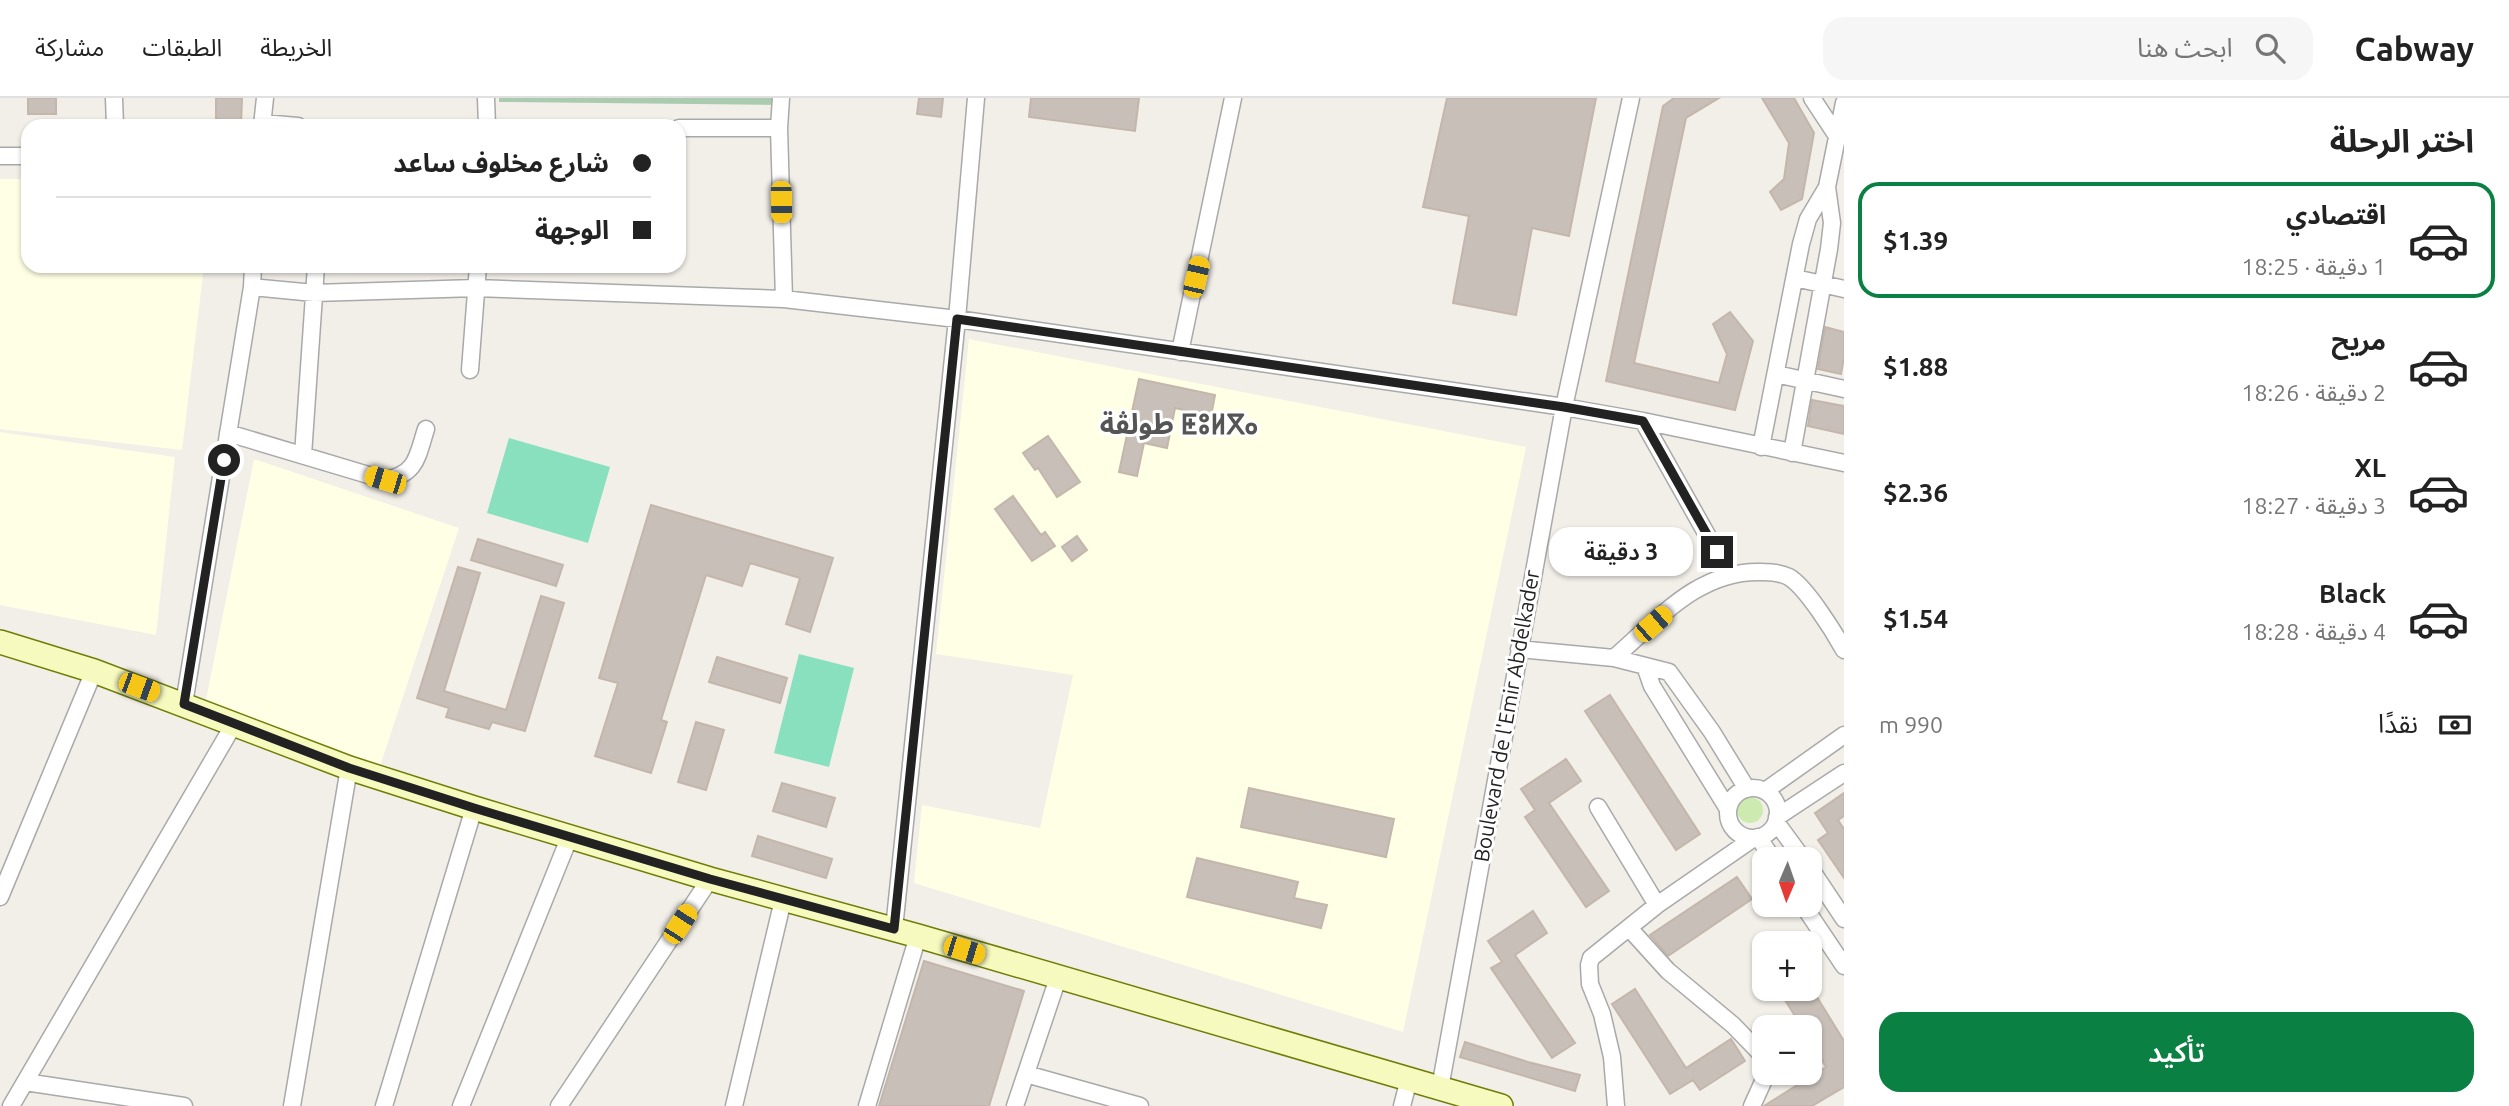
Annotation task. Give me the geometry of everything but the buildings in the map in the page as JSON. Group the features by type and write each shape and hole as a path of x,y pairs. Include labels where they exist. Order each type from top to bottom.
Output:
{"street":[{"path":"114,98 115,119"},
{"path":"263,119 265,98"},
{"path":"486,98 487,119"},
{"path":"781,98 779,128 784,299"},
{"path":"894,929 957,319 976,98"},
{"path":"1180,352 1233,98"},
{"name":"Boulevard de l'Emir Abdelkader","path":"1440,1088 1564,407 1631,98"},
{"path":"1812,98 1837,136"},
{"path":"1792,453 1824,285 1832,223 1827,187 1844,103"},
{"path":"686,128 779,128"},
{"path":"0,156 21,156"},
{"path":"1761,447 1808,219 1827,187"},
{"path":"184,704 253,273"},
{"path":"303,455 315,273"},
{"path":"470,370 477,273"},
{"path":"1795,278 1844,289"},
{"path":"252,287 314,293 476,288 784,299 957,319 1564,407 1844,463"},
{"path":"1776,374 1844,389"},
{"path":"1643,421 1729,573"},
{"path":"228,433 385,480 400,477 413,468 426,429"},
{"path":"1614,658 1692,590 1729,573 1776,572 1791,578 1811,601 1844,650"},
{"path":"0,644 94,671 349,768 474,808 710,879 894,929 1501,1106"},
{"path":"1519,649 1614,658 1669,672 1712,732 1747,789"},
{"path":"1645,666 1652,686 1728,809 1731,826 1745,836 1756,837 1764,847"},
{"path":"0,897 94,671"},
{"path":"1652,686 1669,672"},
{"path":"11,1106 234,724"},
{"path":"1765,791 1844,735"},
{"path":"292,1106 349,768"},
{"path":"1776,820 1844,773"},
{"path":"1616,1106 1612,1057 1602,1014 1590,984 1591,958 1657,905 1756,837 1772,829 1776,820 1777,807 1773,798 1765,791 1747,789 1738,793 1731,800 1728,809"},
{"path":"1598,807 1657,905"},
{"path":"384,1106 474,808"},
{"path":"1776,820 1795,847"},
{"path":"461,1106 570,836"},
{"path":"559,1106 710,879"},
{"path":"1822,886 1844,919"},
{"path":"734,1106 783,900"},
{"path":"1811,917 1844,966"},
{"path":"1629,928 1668,971 1752,1045"},
{"path":"867,1106 918,936"},
{"path":"1015,1106 1058,978"},
{"path":"1026,1074 1140,1106"},
{"path":"1402,1106 1409,1079"},
{"path":"25,1082 184,1106"},
{"path":"1752,1106 1762,1085"}],"shaded area":[{"path":"499,98 780,98 780,105 499,102"},
{"path":"0,179 21,179 21,273 203,273 182,450 0,429"},
{"path":"969,339 1526,447 1403,1032 914,883 922,805 1040,828 1073,675 936,654"},
{"path":"0,432 175,457 156,635 0,605"},
{"path":"254,459 459,528 380,766 206,700"}],"green space":[{"path":"509,438 610,467 588,543 487,513"},
{"path":"799,654 854,668 829,767 774,753"},
{"path":"1750,797 1759,801 1763,810 1759,819 1750,823 1741,819 1737,810 1741,801"}],"district":[{"name":"طولڤة ⵟⵓⵍⴳⴰ","path":"1179,424"}],"route":[{"path":"224,460 184,704 349,768 474,808 710,879 894,929 957,319 1564,407 1643,421 1717,552"}]}
